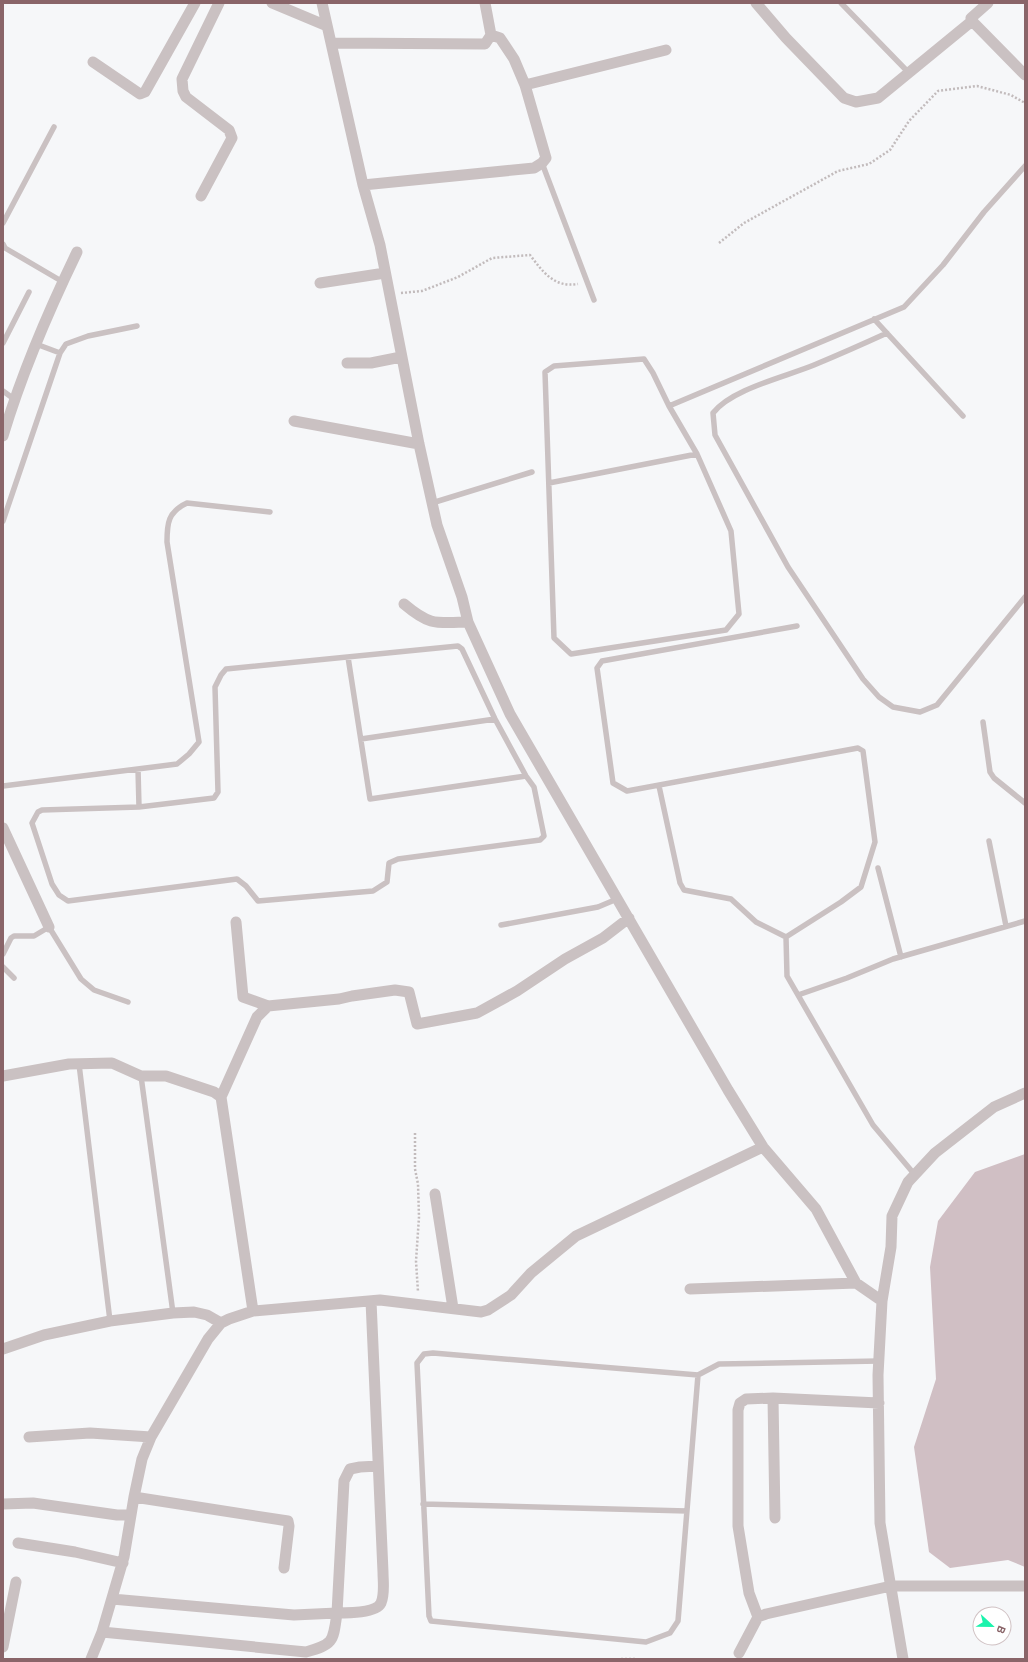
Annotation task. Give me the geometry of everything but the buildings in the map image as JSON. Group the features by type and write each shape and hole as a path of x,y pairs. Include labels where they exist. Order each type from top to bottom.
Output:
{"street":[{"path":"93,62 140,94 144,92 195,3"},
{"path":"201,196 232,138 229,130 186,97 183,91 182,79 220,3"},
{"path":"272,3 327,26"},
{"path":"322,3 363,185 380,245 432,503 462,597 468,622 510,714 724,1083 763,1147 816,1209 856,1283 882,1301"},
{"path":"332,43 485,44 491,35 485,3"},
{"path":"756,3 786,38 844,98 856,102 878,98 972,21 971,18 988,3"},
{"path":"972,21 1025,75"},
{"path":"363,185 534,168 542,163 546,158 525,85 514,59 500,38 491,35"},
{"path":"525,85 666,50"},
{"path":"3,436 14,399 51,307 78,252"},
{"path":"320,283 385,273"},
{"path":"347,363 371,363 402,357"},
{"path":"294,422 419,444"},
{"path":"404,604 419,617 429,622 468,622"},
{"path":"3,828 49,927"},
{"path":"236,922 243,998 268,1006 339,999 395,990 409,992 417,1024 477,1013 517,992 565,959 603,938 629,918"},
{"path":"253,1311 221,1097 257,1017 268,1006"},
{"path":"3,1076 79,1064 112,1063 141,1076 166,1076 214,1092 221,1097"},
{"path":"903,1659 880,1523 879,1361 882,1301 891,1247 892,1216 908,1182 935,1154 994,1107 1025,1093"},
{"path":"91,1659 102,1632 123,1563 142,1459 151,1437 208,1339 221,1323 253,1311 371,1301 393,1301 481,1312 488,1310 510,1295 531,1273 576,1236 763,1147"},
{"path":"435,1194 453,1308"},
{"path":"690,1289 856,1283"},
{"path":"112,1600 294,1615 372,1610 381,1602 383,1595 383,1572 371,1301"},
{"path":"3,1349 44,1335 110,1321 172,1313 194,1312 207,1314 221,1323"},
{"path":"758,1617 749,1593 738,1526 738,1410 740,1403 746,1399 773,1398 879,1403"},
{"path":"773,1398 776,1518"},
{"path":"30,1437 90,1433 151,1437"},
{"path":"102,1632 306,1656 325,1647 332,1640 337,1613 344,1481 350,1469 378,1466"},
{"path":"134,1497 288,1521 284,1568"},
{"path":"3,1504 33,1503 117,1515 131,1515"},
{"path":"18,1542 75,1552 123,1563"},
{"path":"3,1647 16,1582"},
{"path":"739,1653 758,1617 766,1614 891,1586 1025,1586"}],"lane":[{"path":"841,3 909,73"},
{"path":"3,223 54,127"},
{"path":"542,163 594,300"},
{"path":"669,406 904,307 943,265 984,212 1023,173 1025,166"},
{"path":"3,244 5,248 63,282"},
{"path":"3,343 29,292"},
{"path":"874,320 963,416"},
{"path":"3,521 60,353 66,344 88,336 137,326"},
{"path":"887,333 812,366 741,392 719,405 713,413 715,435 788,567 863,679 878,698 893,707 920,712 936,705 1025,597"},
{"path":"36,344 60,353"},
{"path":"644,359 697,454 731,530 739,614 726,630 571,654 554,638 546,372 554,366 644,359"},
{"path":"3,391 14,399"},
{"path":"549,483 697,454"},
{"path":"432,503 532,472"},
{"path":"3,786 177,764 189,754 199,742 167,542 169,518 176,508 187,503 270,512"},
{"path":"786,937 841,902 861,887 875,842 863,751 858,748 627,791 613,783 597,668 602,661 797,626"},
{"path":"458,646 462,649 495,719 526,776 534,786 544,836 540,840 398,859 389,863 387,882 373,892 258,901 246,886 237,879 68,901 58,895 52,884 32,823 38,812 42,810 139,807 214,798 218,792 216,687 221,675 226,669 348,657 458,646"},
{"path":"348,657 370,798 526,776"},
{"path":"361,739 495,719"},
{"path":"983,722 990,772 994,778 1025,803"},
{"path":"138,770 139,807"},
{"path":"659,786 680,883 684,890 731,899 756,922 786,937"},
{"path":"989,841 1006,926"},
{"path":"878,868 901,957"},
{"path":"501,925 598,907 618,898"},
{"path":"798,995 901,957 1025,921"},
{"path":"3,954 11,938 14,936 34,936 49,927 81,979 94,990 128,1002"},
{"path":"786,937 787,976 873,1125 915,1175"},
{"path":"3,967 14,978"},
{"path":"79,1064 110,1321"},
{"path":"141,1076 172,1313"},
{"path":"698,1375 678,1621 670,1633 646,1642 431,1621 429,1616 417,1363 424,1354 433,1353 698,1375 719,1364 879,1361"},
{"path":"424,1504 687,1511"}],"path":[{"path":"719,243 744,222 838,171 869,164 890,150 909,121 938,91 977,86 1011,95 1025,103"},
{"path":"389,293 422,291 458,278 492,258 530,255 544,274 559,283 576,285 587,283"},
{"path":"415,1133 415,1169 418,1184 416,1261 419,1304"},
{"path":"621,1659 637,1659"}],"shaded area":[{"path":"1025,1154 1025,1567 1008,1560 950,1568 929,1552 914,1447 936,1379 930,1267 938,1221 975,1172"}]}
